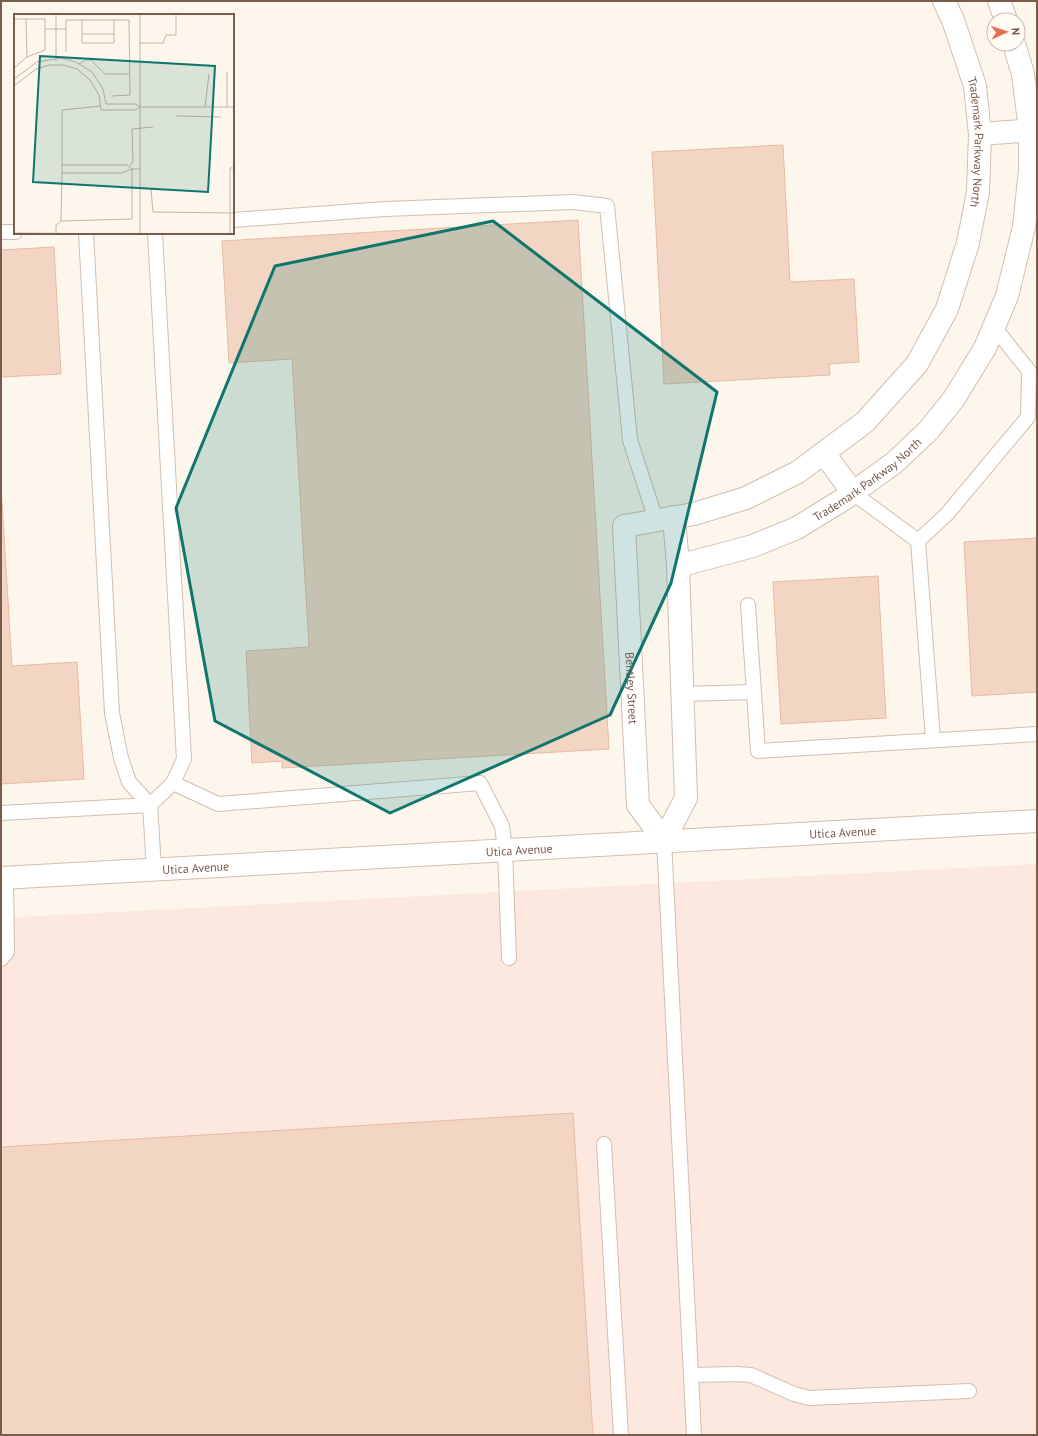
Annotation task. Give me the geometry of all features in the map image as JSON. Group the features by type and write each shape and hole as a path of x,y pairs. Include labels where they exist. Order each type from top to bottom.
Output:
{"street":[{"name":"Trademark Parkway North","path":"624,526 694,514 746,498 798,472 865,422 917,364 946,309 968,243 978,192 980,134 975,86 953,20 944,1"},
{"path":"998,1 1003,12"},
{"name":"Trademark Parkway North","path":"678,566 759,544 797,528 853,493 894,463 928,430 952,400 985,348 1007,296 1024,227 1033,130 1023,74 1016,52"},
{"path":"980,134 1033,130"},
{"path":"824,453 853,493"},
{"path":"664,840 686,798 678,566 665,519"},
{"name":"Bentley Street","path":"624,526 638,805 664,840"},
{"name":"Utica Avenue","path":"3,878 1037,820"}],"lane":[{"path":"234,220 385,209 566,202 607,206 630,440 665,519"},
{"path":"1,232 14,232"},
{"path":"86,234 112,713 121,758 129,782 150,806 154,870"},
{"path":"1,813 150,806 173,783 184,759 155,234"},
{"path":"918,541 947,514 1028,417 1028,371 994,327"},
{"path":"853,493 918,541 933,740"},
{"path":"748,605 758,751 1037,734"},
{"path":"682,694 754,692"},
{"path":"173,783 218,804 480,782 502,826 505,849 509,958"},
{"path":"664,840 694,1435"},
{"path":"1,959 7,952 3,878"},
{"path":"604,1144 621,1435"},
{"path":"691,1375 751,1375 794,1394 809,1398 969,1391"}],"highlighted area":[{"path":"493,221 717,392 671,583 610,715 390,813 215,721 176,508 275,266"}],"shaded area":[{"path":"1037,864 1037,1435 1,1435 1,918"}],"building":[{"path":"783,145 790,282 854,279 859,362 829,364 830,375 664,384 652,152"},
{"path":"578,220 609,749 282,768 282,761 252,763 246,651 309,647 292,359 229,363 222,241"},
{"path":"54,247 61,374 1,377 1,250"},
{"path":"1,486 12,666 77,662 84,779 1,784"},
{"path":"1037,538 1037,692 972,696 964,542"},
{"path":"878,576 886,718 781,724 773,582"},
{"path":"573,1113 593,1435 1,1435 1,1147"}]}
